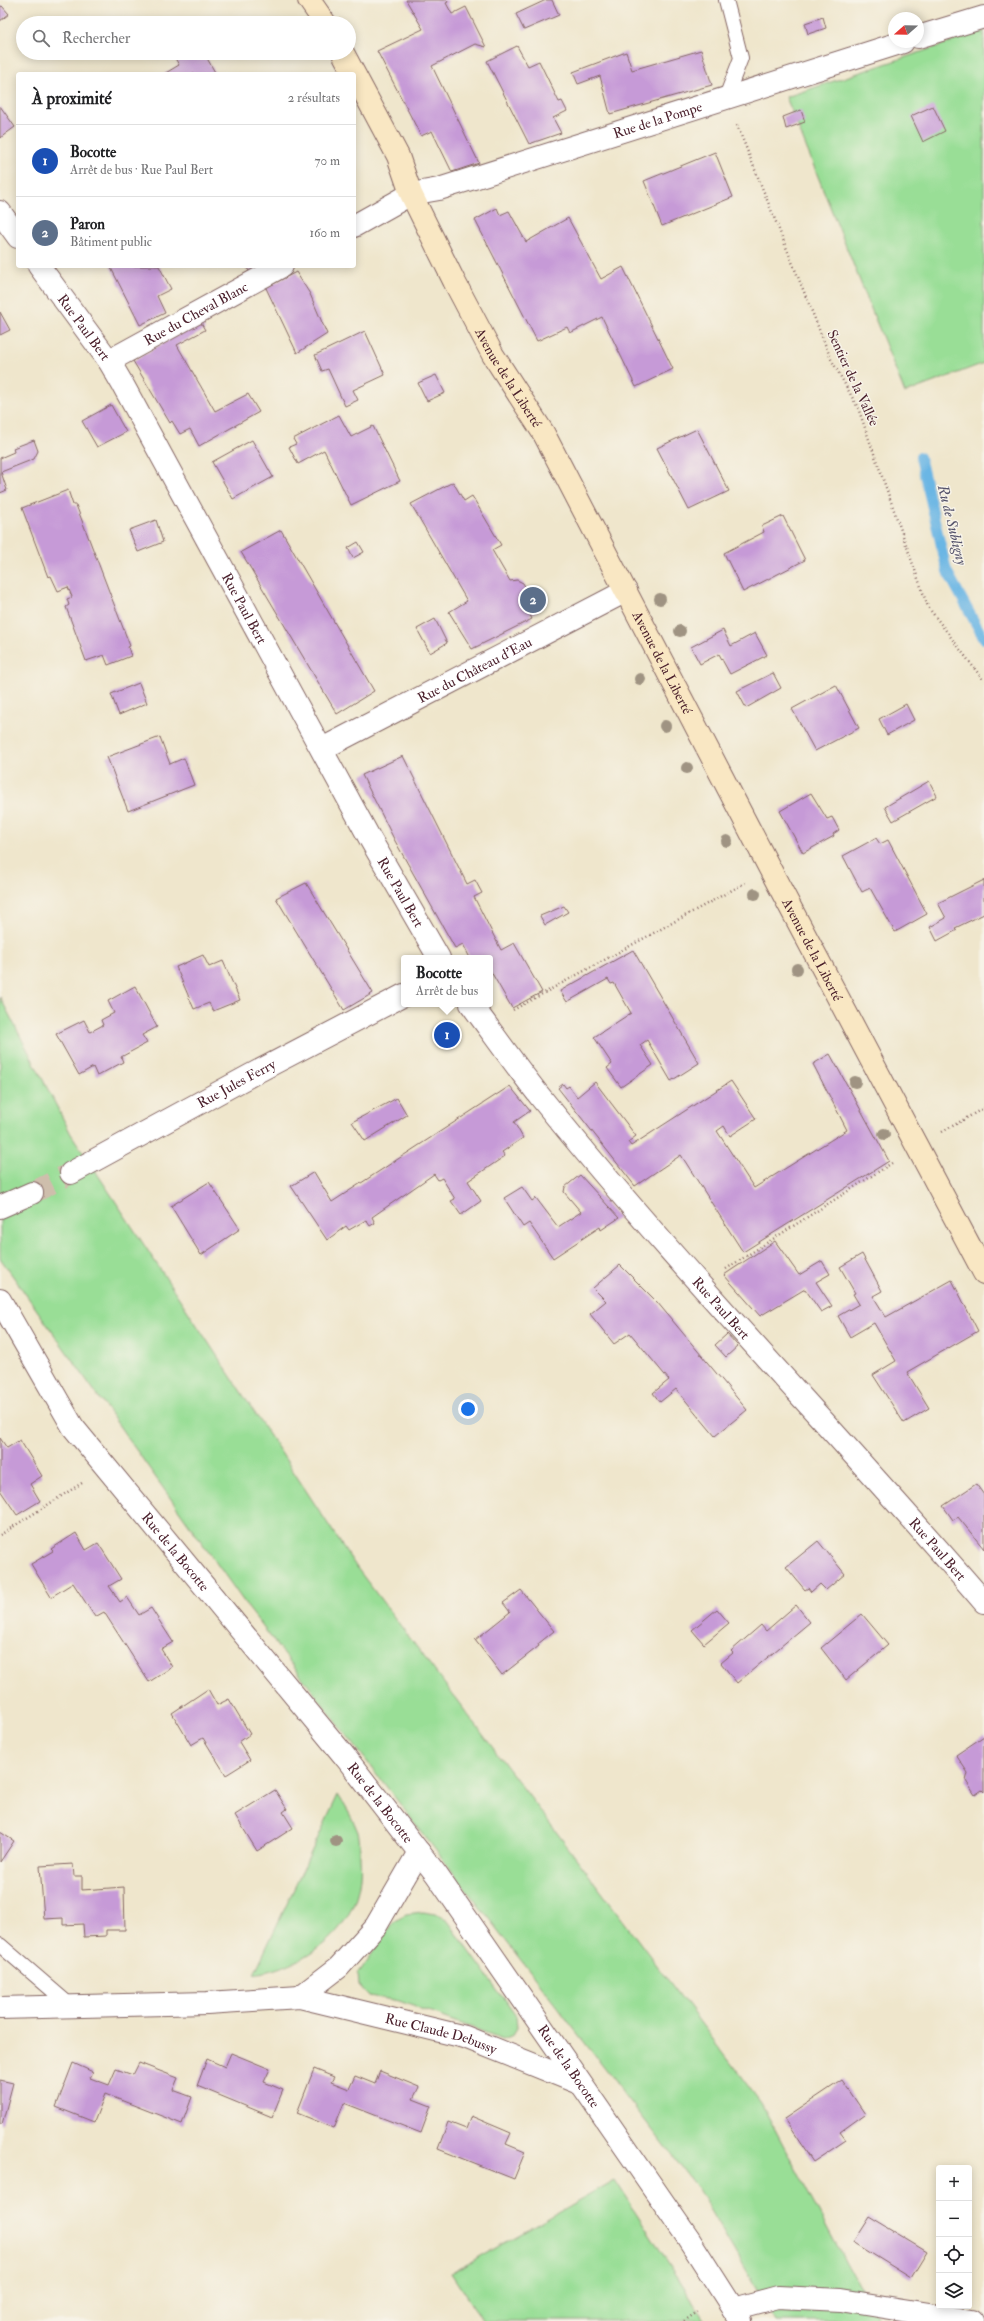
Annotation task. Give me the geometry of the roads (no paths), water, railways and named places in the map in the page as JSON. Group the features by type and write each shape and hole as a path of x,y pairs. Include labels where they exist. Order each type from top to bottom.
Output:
{"main road":[{"path":"310,0 320,16"},
{"name":"Avenue de la Liberté","path":"347,60 353,72"},
{"name":"Avenue de la Liberté","path":"356,77 398,156 411,194 493,355 544,434 770,869 984,1273"}],"street":[{"path":"924,35 984,17"},
{"name":"Rue de la Pompe","path":"411,194 439,189 888,47"},
{"path":"356,225 411,194"},
{"path":"0,212 16,234"},
{"name":"Rue Paul Bert","path":"40,268 109,361 369,837 437,955"},
{"name":"Rue du Cheval Blanc","path":"109,361 278,268"},
{"name":"Rue du Château d'Eau","path":"322,749 626,592"},
{"name":"Rue Jules Ferry","path":"71,1173 251,1075 401,997"},
{"name":"Rue Paul Bert","path":"473,1007 556,1116 702,1285 901,1505 984,1602"},
{"path":"0,1207 32,1193"},
{"name":"Rue de la Bocotte","path":"0,1300 73,1427 346,1758 419,1852 688,2238 737,2315"},
{"path":"300,1997 339,1967 376,1926 419,1852"},
{"name":"Rue Claude Debussy","path":"0,2008 207,2003 300,1997 465,2037 579,2083"},
{"path":"737,2315 778,2297 841,2300 972,2321"}],"lane":[{"path":"726,0 742,58 726,97"},
{"path":"0,1945 72,2007"}],"waterway":[{"name":"Ru de Subligny","path":"920,457 947,571 984,639"}],"tunnel":[{"path":"32,1193 71,1173"}],"place":[{"name":"Paron","path":"533,600"},
{"name":"Bocotte","path":"447,1035"}]}
